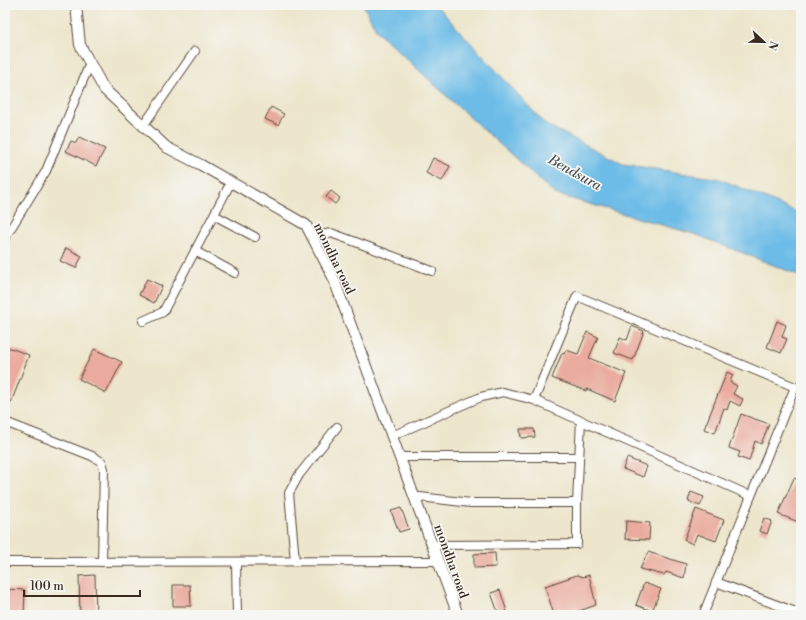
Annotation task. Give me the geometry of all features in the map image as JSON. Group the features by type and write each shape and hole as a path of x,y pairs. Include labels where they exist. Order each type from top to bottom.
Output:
{"street":[{"name":"mondha road","path":"76,5 80,45 104,89 166,147 306,225 333,277 458,615"},
{"path":"143,126 194,50"},
{"path":"5,238 46,171 90,63"},
{"path":"143,321 163,312 231,182"},
{"path":"214,215 255,237"},
{"path":"312,237 331,233 432,271"},
{"path":"195,251 235,273"},
{"path":"534,400 577,296 798,386 751,496 704,615"},
{"path":"392,436 481,397 503,392 534,400 751,496"},
{"path":"432,545 577,544 578,457 581,420"},
{"path":"5,422 80,450 102,462 104,469 102,562"},
{"path":"295,561 289,493 299,475 337,427"},
{"path":"400,457 578,457"},
{"path":"414,497 471,503 577,502"},
{"path":"5,562 438,561"},
{"path":"236,562 237,615"},
{"path":"716,582 801,614"}],"water":[{"name":"Bendsura","path":"363,5 436,5 545,124 623,164 720,179 801,214 801,276 697,235 555,194 377,31"}],"building":[{"path":"271,107 284,114 278,125 265,119"},
{"path":"79,137 105,149 96,166 66,151 71,141 76,143"},
{"path":"433,158 450,166 442,181 426,173"},
{"path":"331,191 340,198 335,204 326,197"},
{"path":"66,248 82,256 76,268 60,261"},
{"path":"147,279 162,286 154,303 139,295"},
{"path":"777,321 786,325 782,337 787,339 781,353 767,347"},
{"path":"632,326 644,331 633,360 614,353 620,337 627,340"},
{"path":"587,332 598,337 589,358 626,373 615,401 587,389 586,391 552,378 562,353 564,354 566,350 578,354"},
{"path":"5,346 29,355 11,403 5,401"},
{"path":"94,349 122,362 106,393 79,379"},
{"path":"727,372 733,375 730,382 737,386 733,394 743,399 740,406 730,401 727,410 724,408 715,433 704,429"},
{"path":"741,414 769,424 761,444 755,441 749,461 738,457 740,452 729,448"},
{"path":"520,429 534,429 535,437 521,438"},
{"path":"627,458 647,466 643,477 623,469"},
{"path":"794,478 801,481 801,523 778,514"},
{"path":"691,492 704,497 700,506 688,501"},
{"path":"401,508 409,529 399,532 391,511"},
{"path":"696,509 724,520 716,541 697,534 693,544 684,540"},
{"path":"764,518 772,521 767,534 759,531"},
{"path":"626,521 650,523 649,540 625,539"},
{"path":"648,552 686,564 684,578 666,572 664,575 640,569"},
{"path":"495,553 496,567 474,568 474,554"},
{"path":"95,575 96,614 80,615 79,576"},
{"path":"577,575 583,577 589,575 596,605 568,615 554,615 545,586"},
{"path":"644,583 661,589 652,611 636,605"},
{"path":"173,585 190,585 191,606 173,606"},
{"path":"5,589 25,590 24,615 5,615"},
{"path":"500,590 508,615 499,615 491,593"}]}
